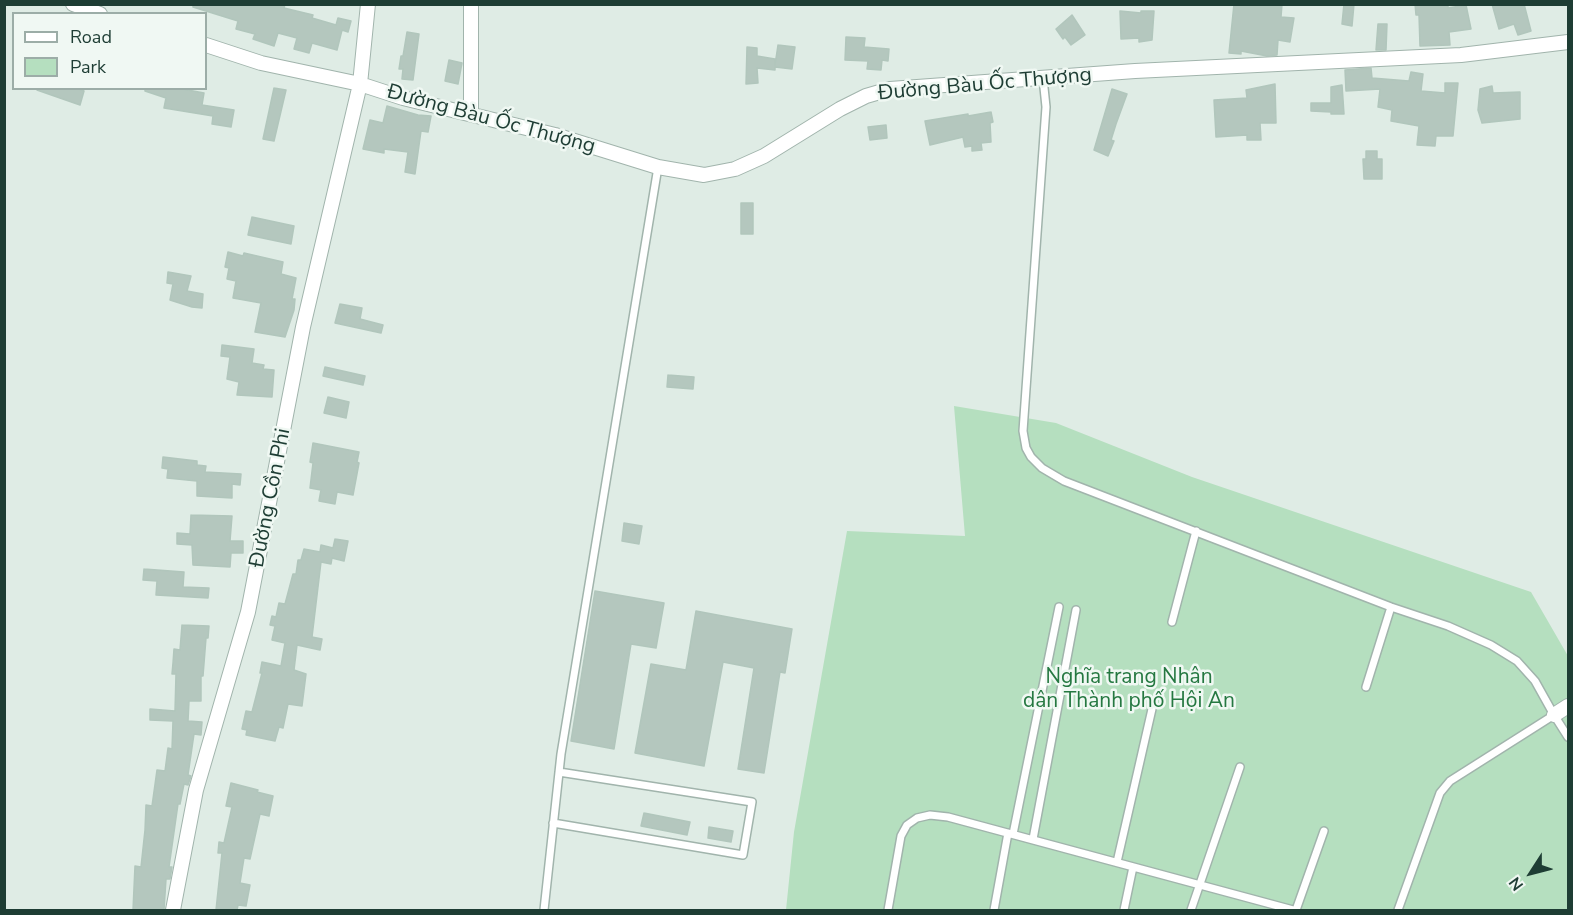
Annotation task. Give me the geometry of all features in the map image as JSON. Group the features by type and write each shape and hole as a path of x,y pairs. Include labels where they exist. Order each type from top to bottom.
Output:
{"street":[{"path":"73,4 95,12"},
{"name":"Đường Cồn Phi","path":"173,910 196,790 248,612 303,327 360,84 368,4"},
{"path":"471,4 471,113"},
{"name":"Đường Bàu Ốc Thượng","path":"207,45 261,63 360,84 403,98 555,135 658,167 704,175 735,169 764,156 840,109 866,96 891,89 1135,71 1461,55 1569,42"},
{"path":"1554,715 1569,706"}],"lane":[{"path":"1043,78 1046,107 1023,431 1026,448 1042,468 1064,481 1391,607 1448,626 1491,645 1517,661 1535,681 1569,737"},
{"path":"544,910 565,730 658,167"},
{"path":"1172,622 1197,531"},
{"path":"994,910 1059,607"},
{"path":"1366,687 1391,607"},
{"path":"1033,839 1077,610"},
{"path":"1117,862 1152,709"},
{"path":"1398,910 1440,793 1450,781 1554,715"},
{"path":"1191,910 1240,767"},
{"path":"553,823 743,855 752,802 560,772"},
{"path":"888,910 901,836 907,825 916,818 930,814 1033,839 1295,910 1324,831"},
{"path":"1124,910 1133,867"}],"green space":[{"name":"Nghĩa trang Nhân dân Thành phố Hội An","path":"954,406 1056,423 1192,477 1531,592 1568,656 1568,910 786,910 794,832 847,531 965,536"}],"building":[{"path":"193,4 285,4 284,8 313,15 312,18 336,25 338,18 351,21 348,32 342,30 337,50 312,43 309,53 294,49 297,38 278,33 274,46 253,39 255,34 236,29 238,21 193,7"},
{"path":"1234,4 1282,4 1281,17 1294,18 1290,42 1278,40 1277,55 1267,56 1241,51 1241,54 1229,53"},
{"path":"1344,4 1354,4 1352,26 1342,24"},
{"path":"1415,4 1448,4 1448,8 1466,5 1471,29 1449,32 1450,45 1420,46 1419,15 1416,15"},
{"path":"1492,4 1524,4 1531,31 1518,35 1514,24 1499,29"},
{"path":"1120,11 1141,13 1141,11 1154,11 1152,40 1139,42 1139,38 1121,39"},
{"path":"1072,15 1085,35 1071,45 1056,29"},
{"path":"1378,24 1387,24 1386,50 1376,50"},
{"path":"407,32 419,34 413,80 402,79 403,69 399,69"},
{"path":"846,37 865,38 864,47 889,49 888,61 882,60 881,70 867,69 868,61 845,60"},
{"path":"778,45 795,47 792,69 757,68 758,83 746,84 747,47 757,48 757,56 775,59 775,65"},
{"path":"449,60 462,63 458,84 445,81"},
{"path":"1371,68 1372,78 1409,81 1411,72 1423,74 1421,91 1445,93 1445,83 1458,83 1453,136 1436,136 1435,146 1417,145 1419,126 1391,121 1392,110 1378,107 1380,89 1346,91 1345,70"},
{"path":"1275,84 1276,123 1260,123 1261,140 1247,140 1247,135 1216,137 1214,100 1247,98 1246,90"},
{"path":"1342,85 1344,114 1311,111 1311,103 1331,103 1331,87"},
{"path":"1492,86 1493,93 1520,92 1520,119 1482,123 1478,110 1480,89"},
{"path":"274,88 286,90 274,141 263,139"},
{"path":"1112,89 1127,94 1111,140 1114,141 1108,156 1094,150"},
{"path":"37,90 81,90 84,91 80,105"},
{"path":"188,90 204,93 202,105 234,110 231,127 212,124 213,116 164,108 166,98 145,91"},
{"path":"387,106 418,115 431,116 428,132 421,131 415,174 405,172 408,152 384,149 384,153 363,149 370,120 383,123"},
{"path":"991,112 993,122 990,123 991,142 981,143 982,150 972,151 972,146 965,147 963,137 930,145 925,121"},
{"path":"886,125 887,138 870,140 868,127"},
{"path":"1366,151 1377,151 1377,159 1382,159 1382,179 1364,179 1363,159 1366,159"},
{"path":"741,203 753,203 753,234 741,234"},
{"path":"252,217 294,226 291,244 248,235"},
{"path":"228,252 243,256 244,253 283,262 281,274 296,278 292,299 295,299 294,310 285,337 255,332 261,303 233,298 236,281 227,279 229,268 225,267"},
{"path":"168,272 191,276 187,291 203,294 202,308 170,300 173,284 167,283"},
{"path":"340,304 362,308 360,319 383,325 381,333 335,323"},
{"path":"222,345 254,349 252,363 264,365 263,369 274,370 272,397 237,395 239,382 227,379 230,357 221,356"},
{"path":"325,367 365,376 363,385 323,376"},
{"path":"668,375 694,377 693,389 667,387"},
{"path":"328,397 349,402 346,418 324,413"},
{"path":"313,443 359,452 353,495 337,492 335,504 319,501 321,490 310,488"},
{"path":"163,457 197,461 197,465 206,466 205,472 241,474 240,485 232,484 232,498 197,496 197,481 167,478 168,469 162,468"},
{"path":"191,515 232,516 230,541 243,541 243,553 231,553 230,567 193,565 192,545 177,544 177,533 190,534"},
{"path":"624,523 642,526 639,544 622,541"},
{"path":"335,539 348,541 344,561 332,558 331,564 321,562 312,637 322,639 320,650 297,645 294,670 306,674 302,706 288,704 283,728 279,727 275,741 246,735 247,730 242,729 246,711 252,712 262,673 260,673 262,662 281,666 285,643 272,640 275,626 270,625 272,616 276,617 279,603 285,604 293,574 296,574 298,560 301,560 304,549 320,552 321,545 333,548"},
{"path":"144,569 184,572 183,587 209,588 208,598 156,595 157,581 143,580"},
{"path":"595,591 664,603 656,648 631,644 614,749 571,741"},
{"path":"696,611 792,629 785,673 780,672 764,773 738,769 754,668 723,662 704,766 635,753 651,664 686,670"},
{"path":"182,625 209,626 203,676 201,676 201,701 189,701 188,721 202,722 201,735 194,734 188,775 191,776 188,785 184,784 180,804 178,804 169,867 172,867 170,879 166,879 164,910 133,910 135,866 141,867 146,805 152,806 157,770 165,771 168,748 172,749 173,721 150,720 150,709 175,711 176,674 172,674 174,649 180,650"},
{"path":"231,783 273,796 269,816 260,814 250,859 244,858 240,883 250,885 246,906 238,905 237,910 216,910 222,853 218,853 219,842 224,843 232,807 226,806"},
{"path":"644,813 690,822 687,835 641,826"},
{"path":"709,827 733,831 731,842 708,838"}]}
